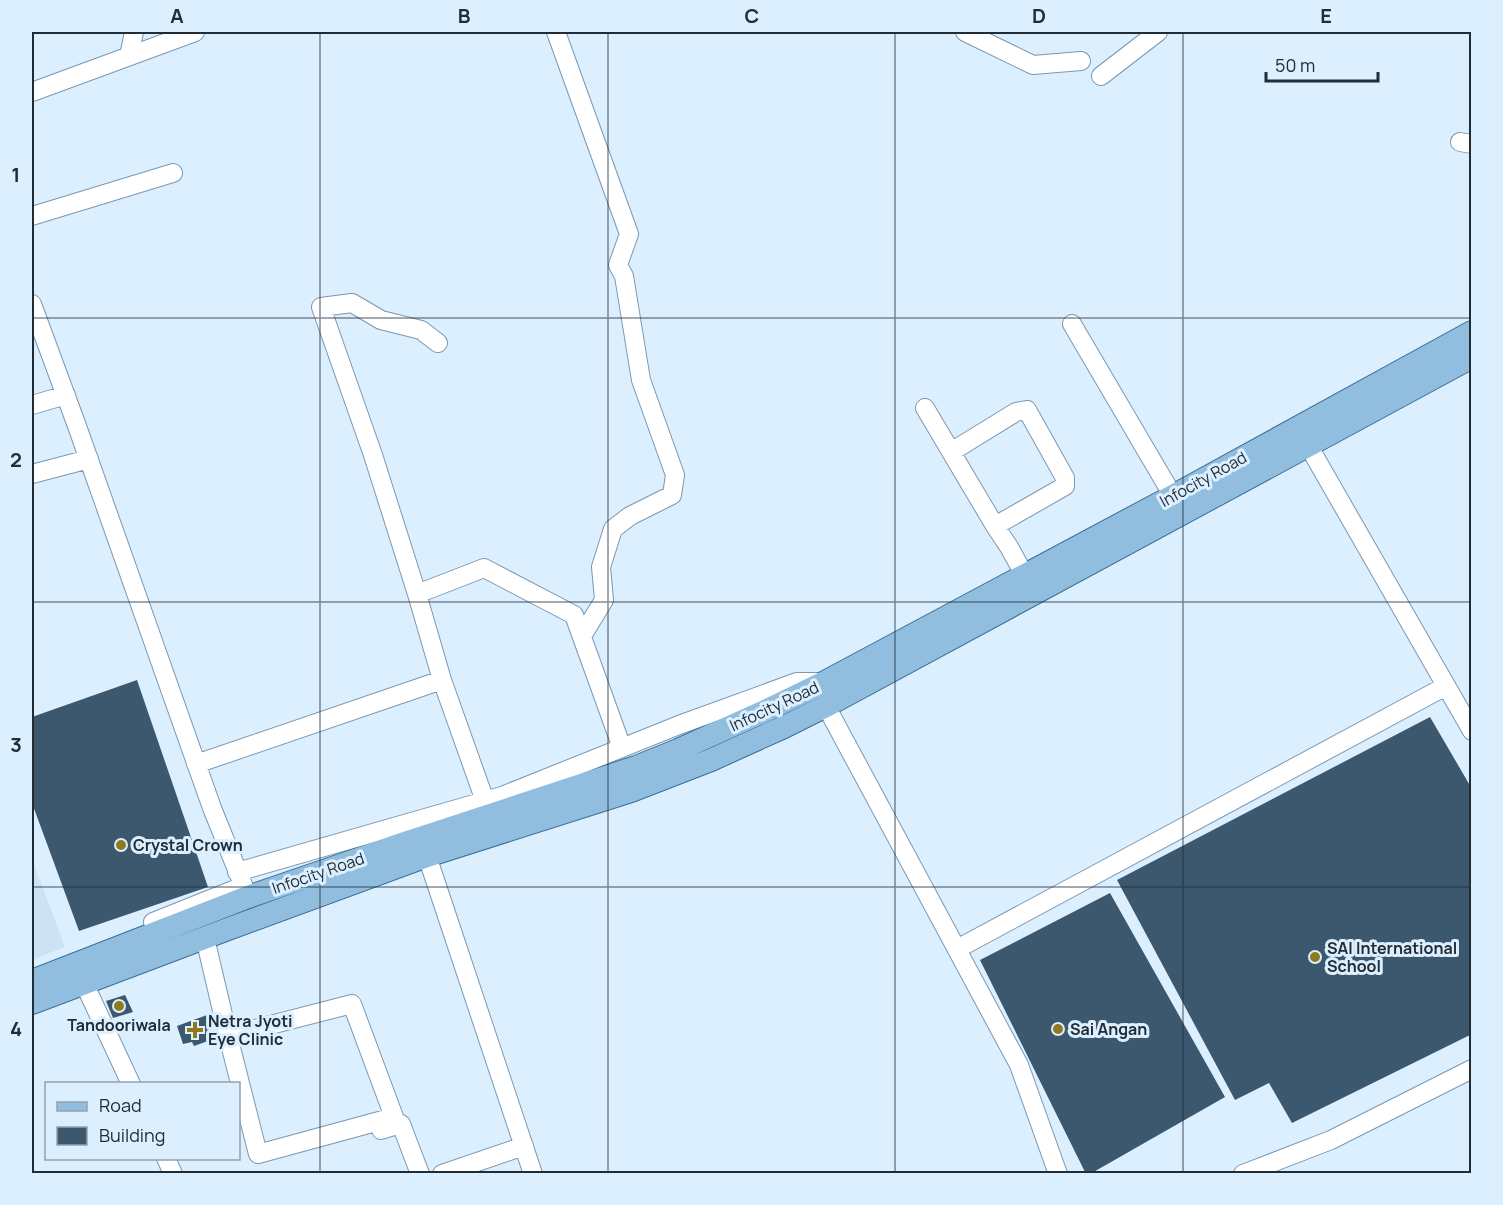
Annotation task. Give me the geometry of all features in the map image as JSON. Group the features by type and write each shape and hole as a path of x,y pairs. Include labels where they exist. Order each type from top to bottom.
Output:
{"main road":[{"name":"Infocity Road","path":"32,1003 155,955 427,856 553,806 964,620 1308,445 1418,374 1472,332"},
{"name":"Infocity Road","path":"32,981 242,885 553,806 631,791 711,760 826,706 964,620 1025,576 1173,496 1418,374 1472,357"}],"street":[{"path":"129,56 134,32"},
{"path":"32,92 195,32"},
{"path":"556,32 628,234 618,265 624,276 641,380 675,475 672,495 630,516 613,530 601,567 604,600 582,636"},
{"path":"965,32 1034,65 1081,61"},
{"path":"1101,76 1158,32"},
{"path":"32,216 173,173"},
{"path":"438,343 421,330 381,320 352,303 321,307 373,455 442,680 485,801"},
{"path":"32,304 196,764 242,885"},
{"path":"1072,324 1173,496"},
{"path":"32,405 66,395"},
{"path":"925,408 1025,576"},
{"path":"951,452 1016,412 1027,410 1065,478 1065,486 994,526"},
{"path":"1308,445 1472,731"},
{"path":"32,474 89,459"},
{"path":"417,594 484,568 574,615 622,748"},
{"path":"196,764 442,680"},
{"path":"32,970 242,885 502,796 679,725 798,682 825,682"},
{"path":"957,949 1446,686"},
{"path":"826,706 1019,1065 1058,1173"},
{"path":"427,856 533,1173"},
{"path":"205,938 240,1082"},
{"path":"84,982 131,1082"},
{"path":"228,1036 352,1004 394,1117 258,1154 240,1083"},
{"path":"1243,1173 1330,1140 1472,1069"},
{"path":"254,1167 401,1124 420,1173"},
{"path":"442,1173 524,1146"}],"shaded area":[{"path":"32,859 65,947 32,960"}],"building":[{"name":"Crystal Crown","path":"137,680 208,887 79,931 32,803 32,717"},
{"name":"SAI International School","path":"1430,717 1472,789 1472,1034 1292,1123 1269,1083 1235,1100 1117,880"},
{"name":"Sai Angan","path":"1110,893 1225,1097 1090,1174 1086,1174 980,960"},
{"name":"Tandooriwala","path":"125,995 133,1012 113,1018 106,1001"},
{"path":"207,1015 213,1033 206,1036 208,1041 194,1046 192,1042 183,1044 177,1026"}],"place":[{"name":"Crystal Crown","path":"121,845"},
{"name":"SAI International School","path":"1315,957"},
{"name":"Tandooriwala","path":"119,1006"},
{"name":"Sai Angan","path":"1058,1029"},
{"name":"Netra Jyoti Eye Clinic","path":"195,1030"}]}
